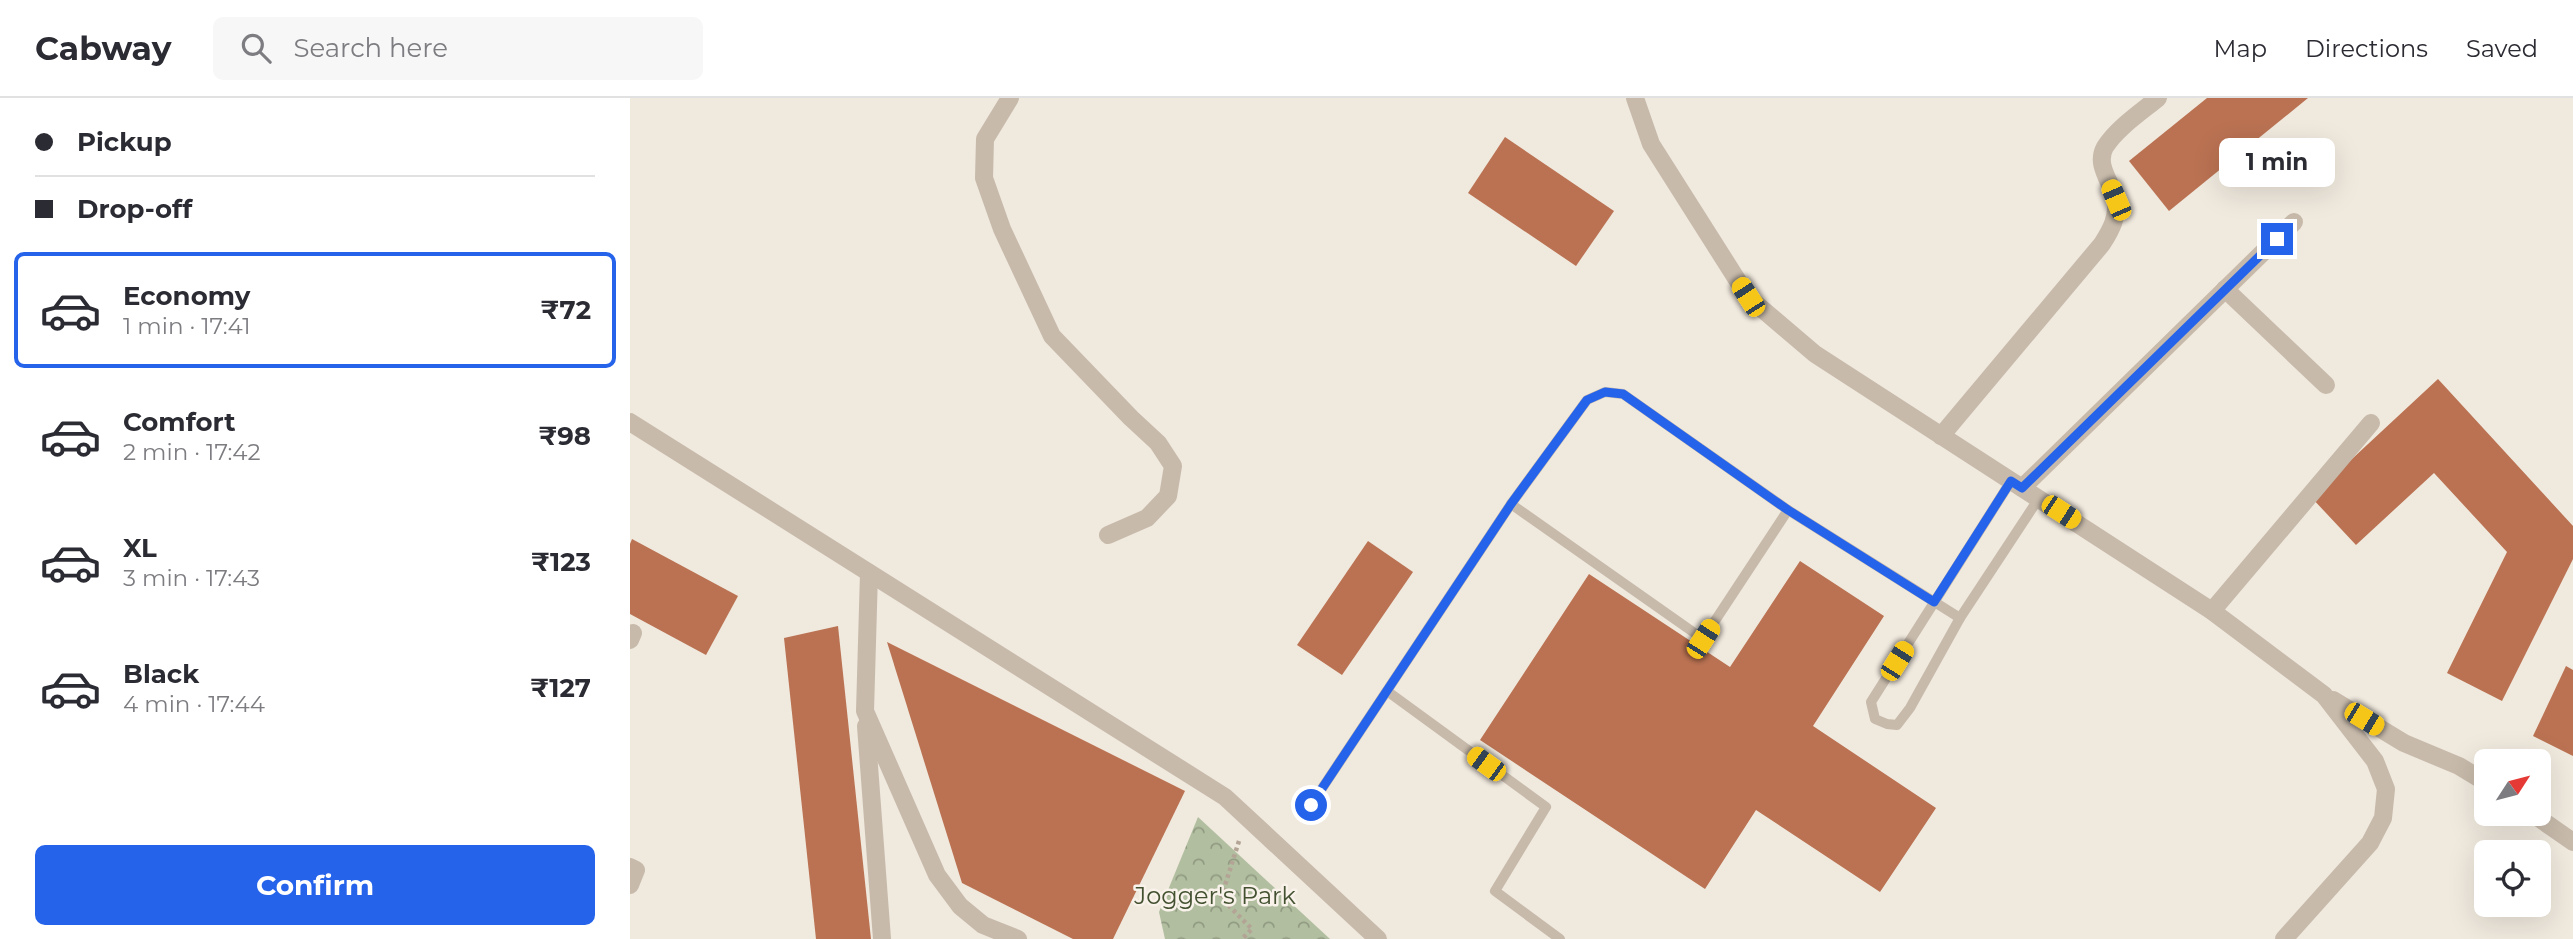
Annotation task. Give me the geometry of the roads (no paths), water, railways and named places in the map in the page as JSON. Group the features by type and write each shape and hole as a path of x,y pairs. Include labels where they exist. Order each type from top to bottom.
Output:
{"street":[{"path":"1010,98 985,139 984,178 1002,229 1052,337 1130,418 1158,443 1172,466 1168,496 1147,517 1108,535"},
{"path":"1635,98 1651,144 1748,297 1815,354 2212,611 2324,695 2404,743 2474,775"},
{"path":"1941,436 2102,244 2115,223 2116,200 2102,168 2104,148 2158,98"},
{"path":"2016,485 2294,222"},
{"path":"2225,289 2326,385"},
{"path":"630,422 1225,797 1378,939"},
{"path":"2212,611 2371,423"},
{"path":"869,573 865,711 882,939"},
{"path":"2284,939 2370,842 2383,818 2386,789 2375,761 2324,695"},
{"path":"865,711 937,875 960,906 983,925 1018,939"},
{"path":"2550,826 2573,842"},
{"path":"630,867 636,870 630,885"}],"lane":[{"path":"1311,805 1511,504 1587,400 1605,392 1623,394 1788,510 1960,618"},
{"path":"2016,485 1934,602 1871,702 1875,719 1887,724 1897,724 1910,708 1960,618 2039,498"},
{"path":"1511,504 1703,639 1788,510"},
{"path":"1387,691 1546,807 1495,891 1560,939"}],"park label":[{"name":"Jogger's Park","path":"1215,895"}]}
